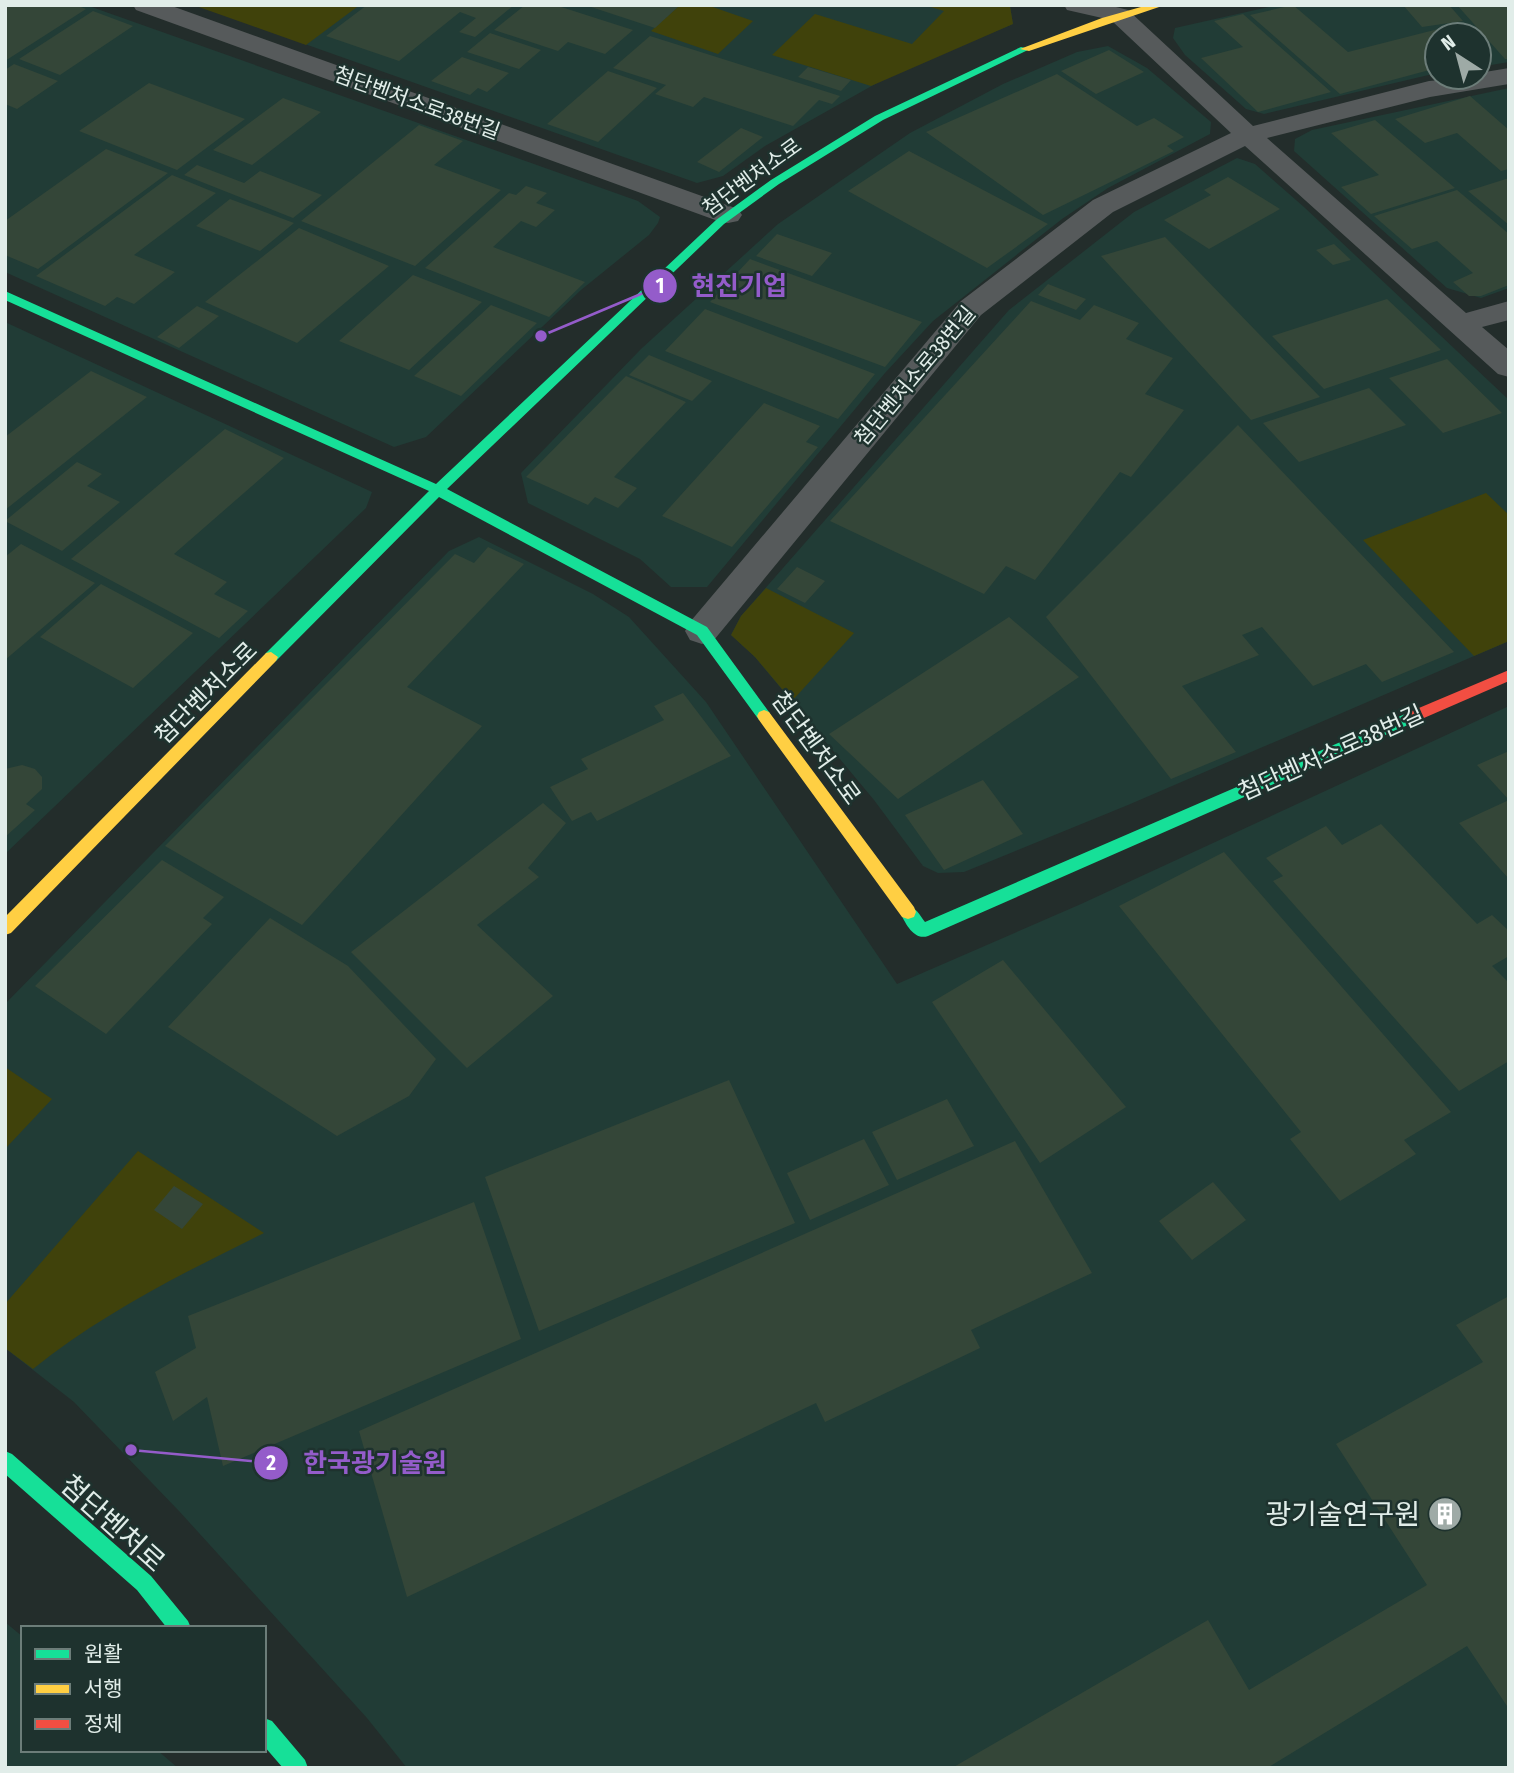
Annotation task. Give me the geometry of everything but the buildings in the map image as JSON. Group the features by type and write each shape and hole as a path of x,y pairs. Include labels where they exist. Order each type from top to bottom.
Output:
{"street":[{"name":"첨단벤처소로38번길","path":"145,5 728,215"},
{"path":"1076,5 1119,15 1248,135 1509,367"},
{"name":"첨단벤처소로","path":"5,928 438,490 728,215 823,152 899,108 973,72 1119,15 1160,5"},
{"name":"첨단벤처소로38번길","path":"702,631 971,307 1102,206 1248,135 1429,89 1509,76"},
{"path":"5,295 438,490"},
{"path":"1461,324 1509,310"},
{"name":"첨단벤처소로","path":"438,490 702,631 922,931"},
{"name":"첨단벤처소로38번길","path":"922,931 1509,675"},
{"name":"첨단벤처로","path":"5,1461 144,1583 179,1626"},
{"path":"266,1730 297,1768"}],"shaded area":[{"path":"5,5 86,5 638,201 660,217 649,235 581,290 426,437 394,447 5,272"},
{"path":"195,5 1005,5 1010,6 1013,24 893,74 765,146 723,176 697,183"},
{"path":"680,5 707,5 753,21 718,54 651,31"},
{"path":"924,5 1010,6 1013,24 871,86 772,55 815,14 912,44 944,11"},
{"path":"1278,5 1509,5 1509,62 1493,65 1493,21 1423,21 1423,76 1264,114 1246,109 1185,55 1173,38 1175,28"},
{"path":"196,6 357,7 306,45"},
{"path":"1108,46 1147,68 1211,122 1210,134 1108,188 1062,219 933,321 885,373 707,587 671,587 640,559 528,503 521,473 641,349 778,224 910,133 1003,84 1077,52"},
{"path":"1509,88 1509,288 1481,298 1447,288 1294,151 1295,139 1312,130"},
{"path":"1237,158 1255,164 1304,207 1509,400 1509,641 1128,805 964,872 938,873 923,866 874,800 755,657 731,635 741,616 1009,310 1134,212"},
{"path":"5,322 372,492 366,508 5,854"},
{"path":"1486,493 1509,515 1509,641 1474,656 1363,540"},
{"path":"479,537 593,594 629,617 706,702 897,984 1081,904 1509,706 1509,1768 407,1768 367,1718 179,1511 74,1402 5,1348 5,1004 449,551"},
{"path":"766,588 854,633 792,701 755,657 731,635 741,616"},
{"path":"5,1067 52,1099 5,1149"},
{"path":"138,1151 264,1233 116,1311 33,1369 5,1348 5,1304"},
{"path":"5,1622 21,1635 21,1752 159,1752 178,1768 5,1768"}],"traffic: fast":[{"path":"271,657 436,492 720,222 775,182 879,118 1025,49"},
{"path":"5,295 438,490 702,631 764,716"},
{"path":"908,912 922,931 1412,717"},
{"path":"5,1461 144,1583 179,1626"},
{"path":"266,1731 297,1768"}],"traffic: slow":[{"path":"1025,49 1106,20 1160,5"},
{"path":"5,928 271,657"},
{"path":"764,716 908,912"}],"traffic: jam":[{"path":"1412,717 1509,675"}],"place":[{"name":"현진기업","path":"541,336"},
{"name":"한국광기술원","path":"131,1450"},
{"name":"광기술연구원","path":"1445,1514"}]}
